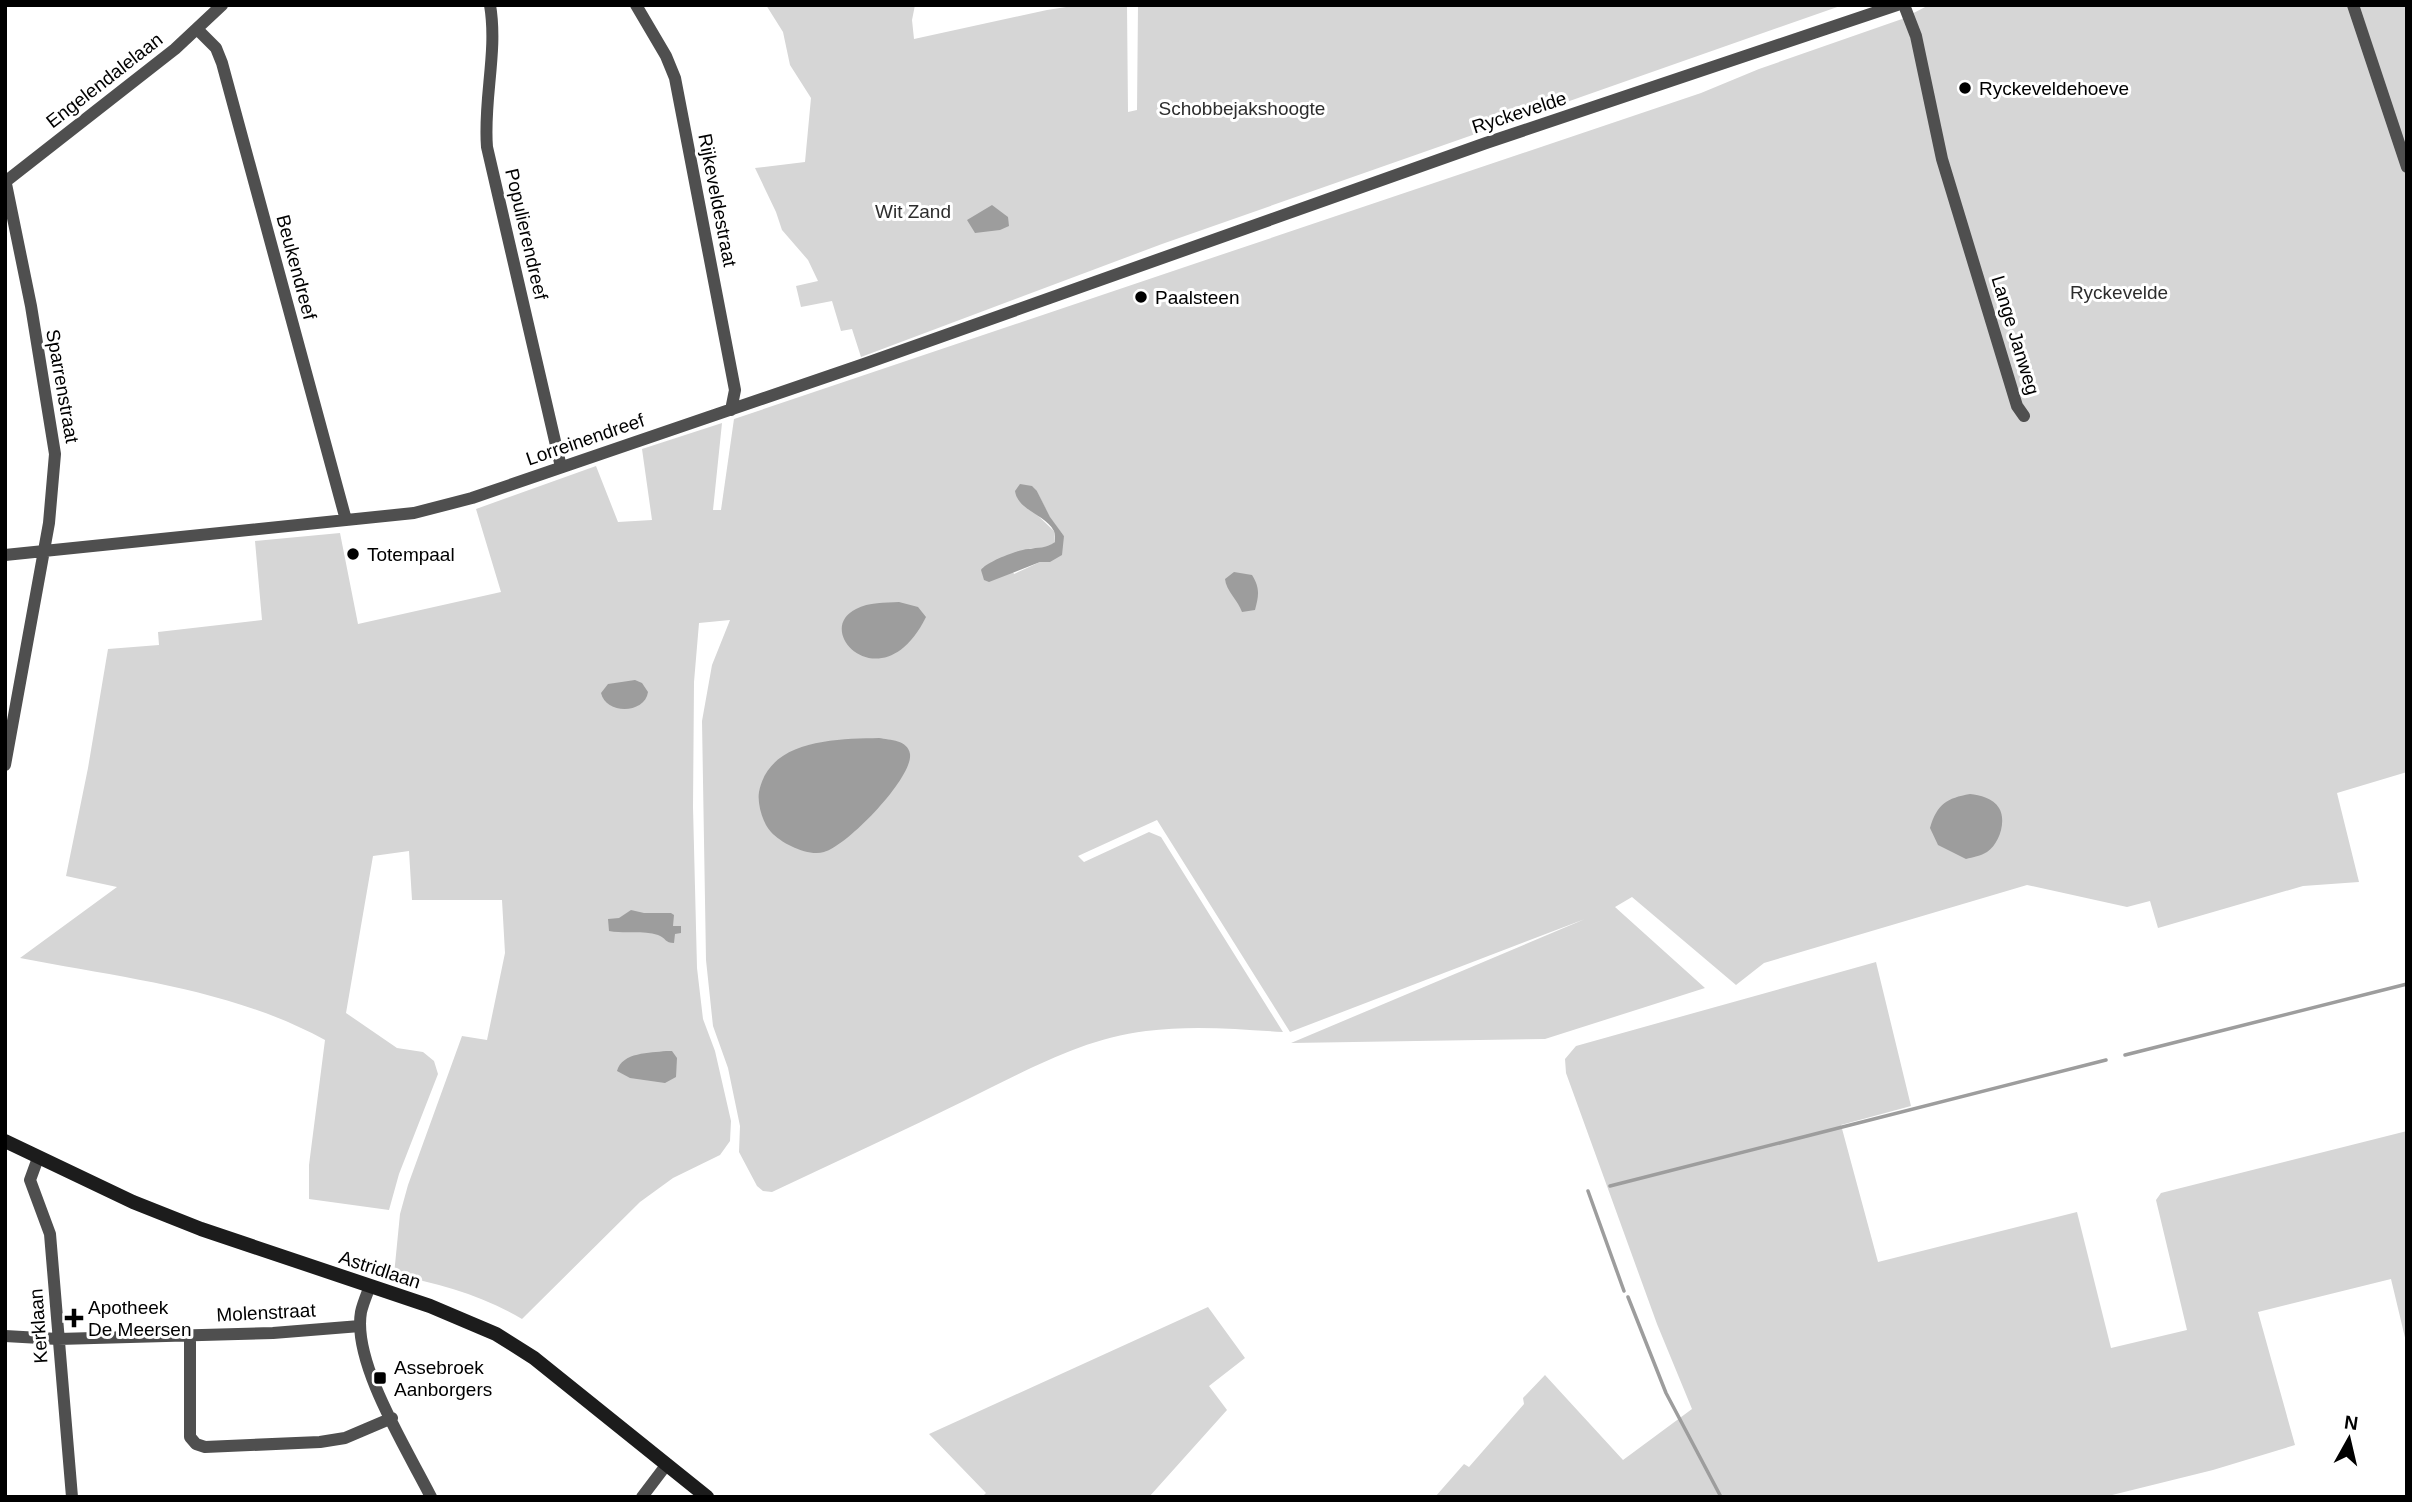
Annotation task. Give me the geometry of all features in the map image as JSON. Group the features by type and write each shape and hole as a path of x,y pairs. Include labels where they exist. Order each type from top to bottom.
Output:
{"main road":[{"name":"Astridlaan","path":"5,1141 201,1229 477,1324 517,1346 707,1497"}],"street":[{"name":"Engelendalelaan","path":"5,181 198,30 222,5"},
{"name":"Populierendreef","path":"490,5 493,28 485,113 487,147 561,467"},
{"name":"Rijkeveldestraat","path":"636,5 666,56 675,78 735,390 731,410"},
{"name":"Ryckevelde","path":"1155,260 1486,143 1897,5"},
{"name":"Lange Janweg","path":"1904,5 1916,36 1942,159 2017,406 2024,416"},
{"path":"2353,5 2407,167"},
{"name":"Beukendreef","path":"198,30 215,48 222,62 346,520"},
{"name":"Sparrenstraat","path":"5,181 31,306 55,454 49,523 5,765"},
{"name":"Lorreinendreef","path":"5,555 414,513 472,498 731,410 1155,260"},
{"name":"Kerklaan","path":"38,1158 30,1180 50,1234 72,1497"},
{"path":"370,1286 361,1311 360,1326 369,1371 431,1497"},
{"name":"Molenstraat","path":"5,1336 58,1339 273,1333 360,1326"},
{"path":"190,1335 190,1437 196,1444 205,1447 320,1442 345,1438 392,1418"},
{"path":"642,1497 667,1465"}],"green space":[{"name":"Wit Zand","path":"766,5 915,5 912,20 914,39 1047,10 1079,5 1127,5 1128,112 1137,110 1138,5 1843,5 1162,244 861,357 852,329 841,331 832,301 801,307 796,286 818,281 808,260 782,230 755,168 805,162 811,98 790,65 783,32"},
{"path":"1929,5 2407,5 2407,772 2337,793 2359,882 2303,886 2158,928 2150,901 2127,907 2027,885 1764,963 1736,985 1632,897 1615,907 1705,988 1545,1039 1291,1043 1585,919 1290,1032 1157,820 1078,856 1084,862 1149,832 1161,837 1283,1032 1180,1028 1146,1031 1099,1041 1033,1067 772,1192 763,1191 757,1186 739,1152 740,1126 728,1068 713,1026 706,960 702,721 712,665 730,620 699,623 694,682 693,807 697,968 703,1019 715,1051 731,1121 730,1141 720,1155 673,1178 640,1202 522,1319 460,1291 394,1275 400,1214 408,1185 462,1036 487,1040 505,953 502,900 412,900 409,851 373,856 346,1013 397,1048 423,1052 434,1061 438,1074 399,1174 389,1210 309,1199 309,1165 325,1040 253,1008 215,997 137,979 20,958 117,887 66,876 108,649 159,645 158,632 262,620 255,541 340,533 358,624 501,592 476,509 596,466 618,522 652,520 642,449 722,423 713,510 721,510 734,419 1701,93 1759,69 1902,19","holes":["1037,491 1050,518 1064,536 1050,562 1040,562 1014,574 1006,557 1031,548 1047,548 1055,542 1054,531 1032,510"]},
{"path":"1876,962 1911,1106 1841,1125 1878,1262 2077,1212 2111,1348 2187,1330 2156,1200 2161,1193 2407,1131 2407,1346 2391,1279 2258,1312 2295,1445 2213,1470 2104,1497 1435,1497 1464,1464 1469,1467 1524,1404 1523,1398 1545,1375 1623,1460 1692,1409 1657,1324 1566,1073 1565,1059 1576,1046"},
{"path":"1208,1307 1245,1358 1209,1386 1227,1410 1149,1497 982,1497 986,1493 929,1434"}],"shaded area":[{"path":"992,205 1008,217 1009,226 1000,230 975,233 967,220"},
{"path":"1020,484 1032,486 1037,491 1050,517 1064,536 1062,555 1050,562 1040,562 989,582 984,580 981,570 989,563 1055,542 1054,531 1050,525 1017,498 1015,491"},
{"path":"1234,572 1252,575 1255,580 1258,592 1255,610 1242,612 1228,588 1225,579"},
{"path":"899,602 918,607 926,617 909,643 891,656 873,659 858,654 847,644 842,632 844,619 856,609 872,604"},
{"path":"635,680 642,683 648,692 640,705 617,708 604,700 601,693 608,684"},
{"path":"879,738 898,741 906,746 910,754 908,765 901,779 877,810 848,838 824,852 811,853 789,845 771,832 763,819 759,792 765,775 776,761 807,746 844,739"},
{"path":"1970,794 1986,798 1999,808 2002,826 1998,838 1987,852 1966,859 1938,845 1930,828 1936,813 1944,804"},
{"path":"631,910 671,913 674,915 673,926 681,926 681,933 675,934 674,943 652,934 609,931 608,919 619,918"},
{"path":"672,1051 677,1058 676,1077 665,1083 630,1078 617,1071 630,1057"}],"waterway":[{"path":"2125,1055 2407,984"},
{"path":"1610,1186 2106,1060"},
{"path":"1588,1191 1624,1291"},
{"path":"1628,1297 1666,1393 1721,1497"}],"place":[{"name":"Ryckeveldehoeve","path":"1965,88"},
{"name":"Paalsteen","path":"1141,297"},
{"name":"Totempaal","path":"353,554"},
{"name":"Apotheek De Meersen","path":"74,1318"},
{"name":"Assebroek Aanborgers","path":"380,1378"}],"park label":[{"name":"Schobbejakshoogte","path":"1242,108"}]}
